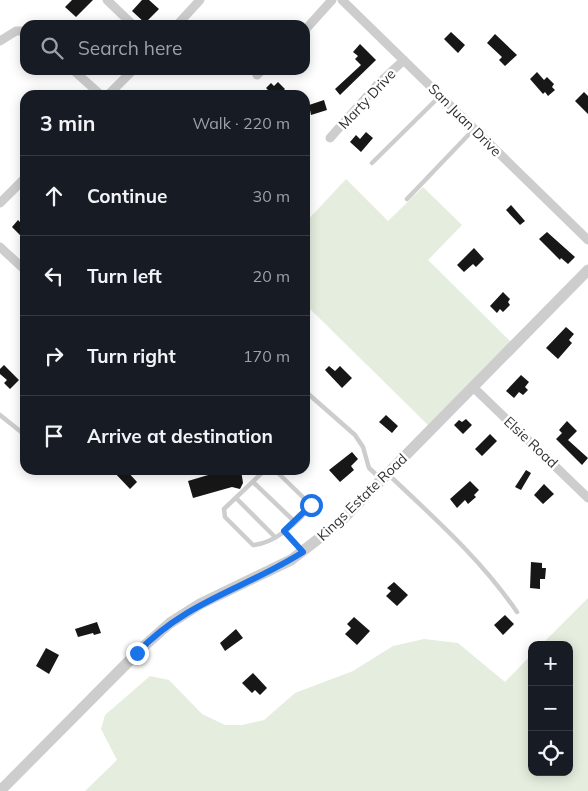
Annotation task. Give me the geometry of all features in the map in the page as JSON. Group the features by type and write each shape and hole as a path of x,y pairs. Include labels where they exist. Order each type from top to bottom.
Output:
{"street":[{"path":"107,0 128,20"},
{"path":"181,20 200,0"},
{"path":"310,24 332,0"},
{"name":"San Juan Drive","path":"342,0 588,240"},
{"path":"0,41 16,31 20,31"},
{"name":"Marty Drive","path":"330,138 379,83 404,60"},
{"path":"78,75 95,90"},
{"path":"113,90 128,75"},
{"path":"0,203 20,183"},
{"path":"0,248 20,266"},
{"name":"Kings Estate Road","path":"0,790 144,646 170,623 200,604 273,570 303,552 339,523 588,270"},
{"name":"Elsie Road","path":"473,387 588,498"}],"lane":[{"path":"372,163 440,96"},
{"path":"407,199 474,129"},
{"path":"310,395 355,435 363,447 369,468 385,477 452,534 504,593 517,612"},
{"path":"0,415 20,432"},
{"path":"260,475 223,512 250,544 258,545 284,531 311,505 280,475"},
{"path":"253,482 294,522"},
{"path":"236,498 275,537"},
{"path":"284,531 303,552"}],"green space":[{"path":"346,179 388,221 423,187 462,225 428,260 511,342 429,426 310,309 310,218"},
{"path":"588,598 588,791 85,791 117,760 101,729 105,715 150,676 169,680 202,714 225,725 242,725 264,720 295,693 353,671 393,646 424,639 458,643 505,682 528,658 528,776 573,776 573,641 545,641"}],"building":[{"path":"72,0 93,0 76,17 65,7"},
{"path":"142,0 149,0 159,9 148,20 142,20 132,11"},
{"path":"451,32 465,45 458,53 444,39"},
{"path":"495,34 517,55 505,66 499,60 502,57 487,43"},
{"path":"360,44 376,60 340,95 335,89 361,65 355,59 358,56 353,52"},
{"path":"537,72 544,80 547,77 554,84 552,87 555,90 548,96 545,92 543,94 530,79"},
{"path":"278,82 285,89 268,90 266,88 271,83 274,86"},
{"path":"584,92 588,96 588,114 575,101"},
{"path":"324,100 327,110 311,115 310,105"},
{"path":"366,132 373,138 361,152 350,142 356,135 360,139"},
{"path":"511,205 525,221 520,225 506,210"},
{"path":"18,220 20,222 20,235 12,227"},
{"path":"547,232 575,257 568,264 561,258 560,260 539,239"},
{"path":"474,248 484,259 476,267 473,264 464,272 457,265"},
{"path":"503,292 510,299 508,302 510,305 503,312 500,309 497,313 490,306"},
{"path":"566,327 574,334 569,340 572,343 558,359 546,348"},
{"path":"4,365 19,380 10,389 4,383 7,380 0,374 0,369"},
{"path":"329,366 335,371 340,366 352,378 342,388 325,370"},
{"path":"521,375 529,382 525,387 528,390 523,395 519,392 514,398 506,391"},
{"path":"386,415 398,426 392,433 379,422"},
{"path":"466,419 472,425 463,434 454,425 459,420 462,422"},
{"path":"567,421 577,431 568,440 588,458 582,465 556,439 562,433 559,430"},
{"path":"490,434 497,441 482,456 475,449"},
{"path":"352,452 358,459 351,466 354,470 340,482 329,470"},
{"path":"526,470 531,473 521,490 515,487"},
{"path":"117,475 131,475 137,482 130,489"},
{"path":"208,475 242,475 243,483 240,489 232,487 193,498 188,481"},
{"path":"470,481 479,490 474,495 476,497 468,504 465,500 457,508 450,499"},
{"path":"544,484 554,494 543,504 534,495"},
{"path":"531,562 542,563 542,568 546,568 545,579 540,579 540,589 530,588"},
{"path":"394,582 408,595 397,606 386,596 391,591 387,588"},
{"path":"505,615 514,624 503,635 494,625"},
{"path":"354,617 370,631 357,645 345,634 351,628 347,624"},
{"path":"97,622 101,633 78,637 75,629"},
{"path":"236,629 243,638 225,651 220,643"},
{"path":"46,648 59,655 49,674 36,666"},
{"path":"253,673 267,688 260,695 255,690 252,693 242,683"}],"route":[{"path":"137,653 156,634 185,613 200,604 273,570 303,552 284,531 311,505"}]}
